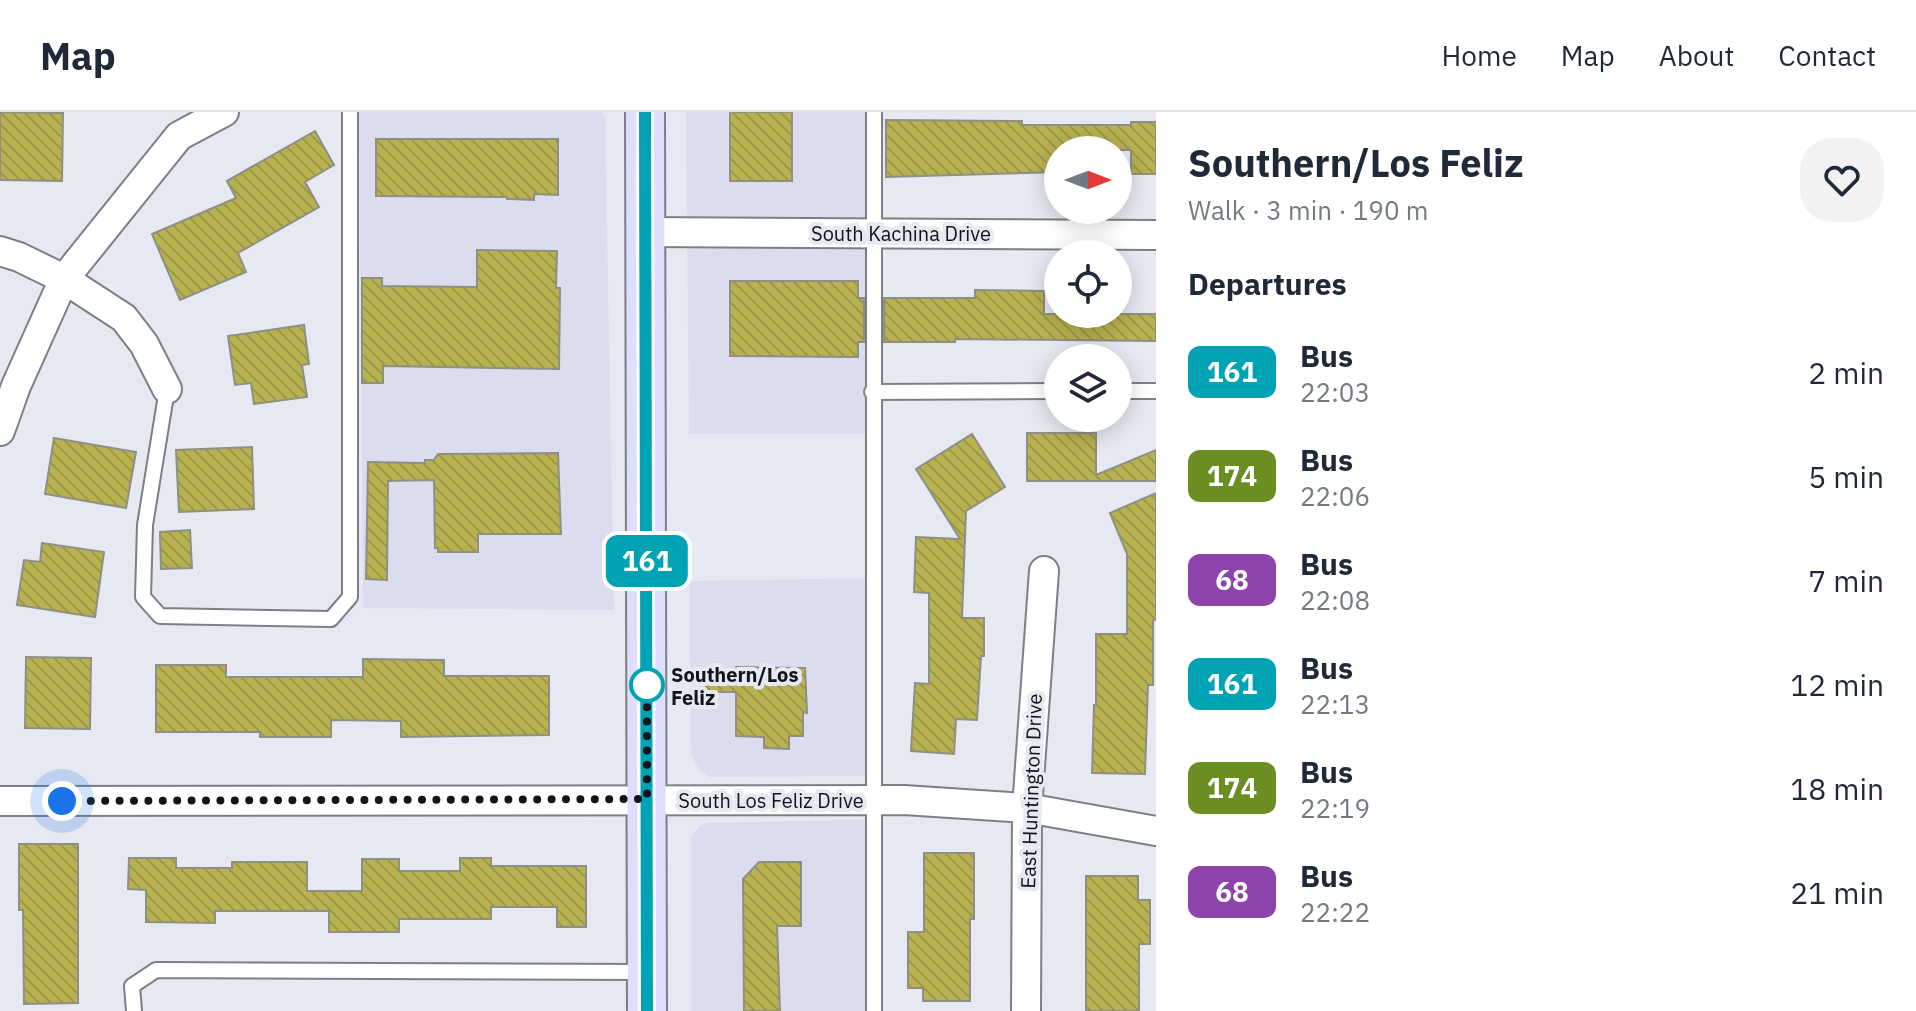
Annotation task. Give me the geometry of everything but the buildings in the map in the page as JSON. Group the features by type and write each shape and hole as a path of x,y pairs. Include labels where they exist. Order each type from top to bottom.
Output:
{"main road":[{"path":"645,112 647,1011"}],"street":[{"path":"0,431 16,386 64,279 179,136 224,112"},
{"name":"South Kachina Drive","path":"646,232 1156,235"},
{"path":"0,251 64,279 124,318 144,344 167,389"},
{"name":"East Huntington Drive","path":"1026,1011 1027,808 1044,571"},
{"name":"South Los Feliz Drive","path":"0,801 873,800 1027,808 1156,831"}],"lane":[{"path":"167,389 145,525 143,597 160,616 331,619 350,597 350,112"},
{"path":"874,112 874,1011"},
{"path":"872,392 1044,391"},
{"path":"1132,391 1156,391"},
{"path":"134,1011 132,986 156,970 647,972"}],"shaded area":[{"path":"359,112 602,112 605,116 614,610 363,608"},
{"path":"686,112 874,112 872,434 689,434"},
{"path":"872,578 873,776 709,777 698,768 691,754 689,581"},
{"path":"873,819 874,1011 691,1011 691,838 700,825"}],"bus line":[{"name":"161","path":"645,112 647,1011"}],"place":[{"name":"Southern/Los Feliz","path":"647,685"}],"route":[{"path":"62,801 647,799 647,679 647,685"}]}
